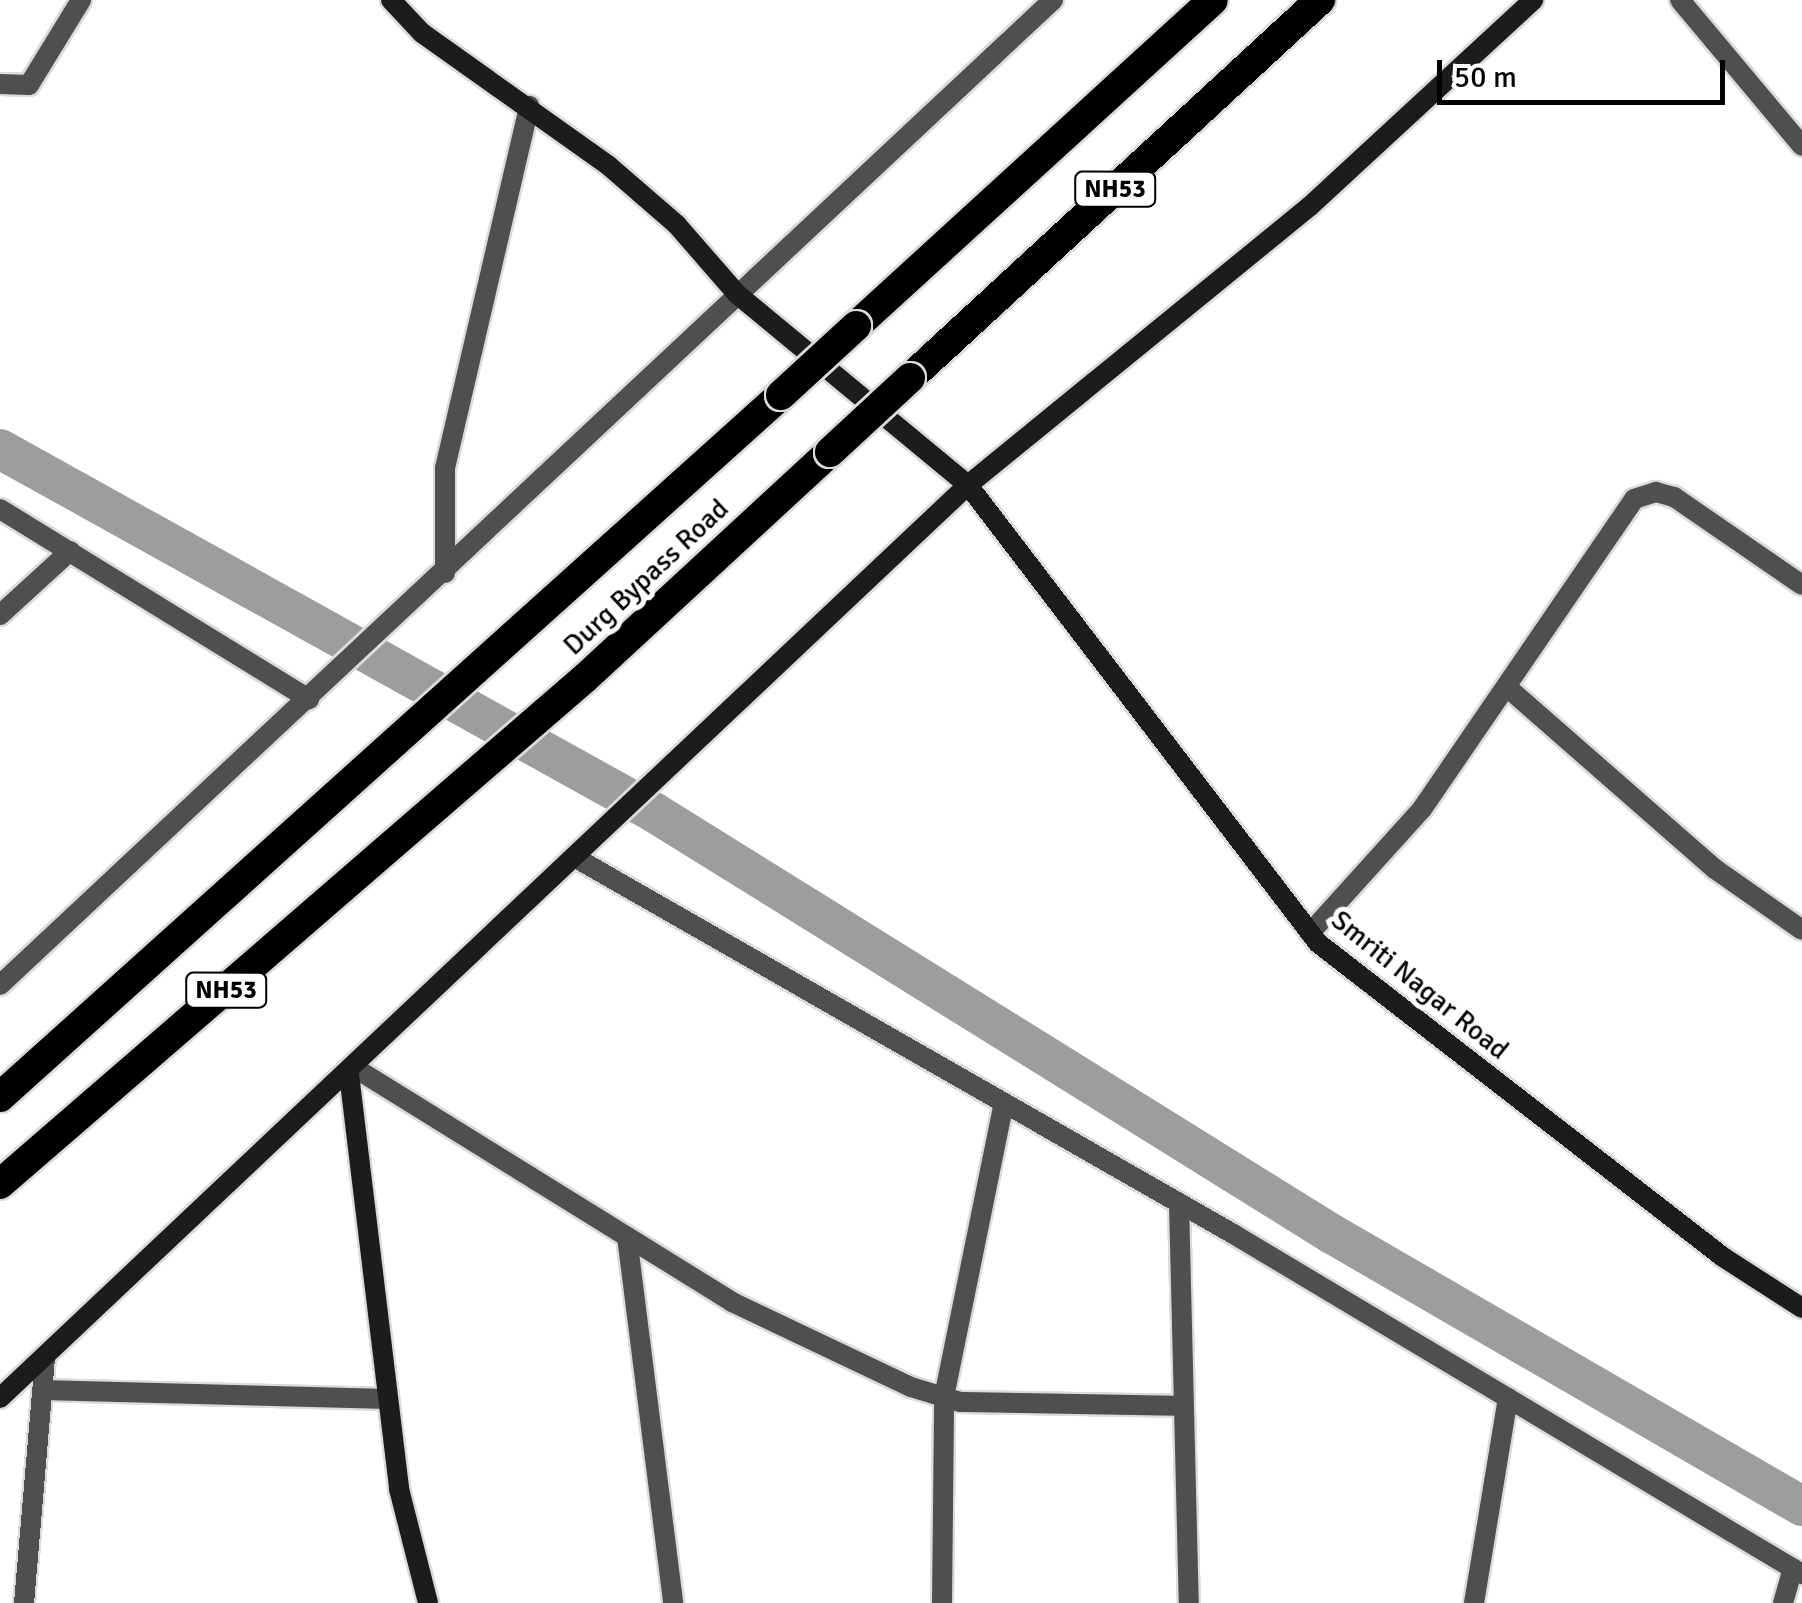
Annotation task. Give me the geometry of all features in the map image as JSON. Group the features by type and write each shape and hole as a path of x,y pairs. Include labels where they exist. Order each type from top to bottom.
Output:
{"highway":[{"name":"Durg Bypass Road","path":"0,1097 512,641 1213,0"},
{"name":"Durg Bypass Road","path":"0,1184 585,678 1320,0"}],"street":[{"path":"0,84 29,84 81,0"},
{"path":"0,986 446,574 737,294 1054,0"},
{"path":"0,1398 352,1071 968,485 1310,206 1534,0"},
{"path":"1680,0 1802,146"},
{"name":"Smriti Nagar Road","path":"388,2 422,33 529,106 677,225 737,294 968,485 1310,933 1708,1245 1802,1308"},
{"path":"446,574 445,468 529,106"},
{"path":"1310,933 1422,809 1634,498 1656,492 1674,497 1802,584"},
{"path":"0,509 310,699"},
{"path":"0,614 70,552"},
{"path":"1507,688 1715,869 1802,930"},
{"path":"576,858 1179,1204 1797,1571 1783,1603"},
{"path":"352,1071 732,1302 944,1397 1014,1405 1180,1406"},
{"path":"352,1071 399,1490 428,1603"},
{"path":"942,1603 944,1397 1004,1103"},
{"path":"1179,1204 1180,1406 1189,1603"},
{"path":"627,1237 674,1603"},
{"path":"24,1603 45,1356"},
{"path":"42,1390 388,1399"},
{"path":"1474,1603 1508,1398"}],"waterway":[{"path":"0,449 655,813 1332,1234 1802,1506"}]}
